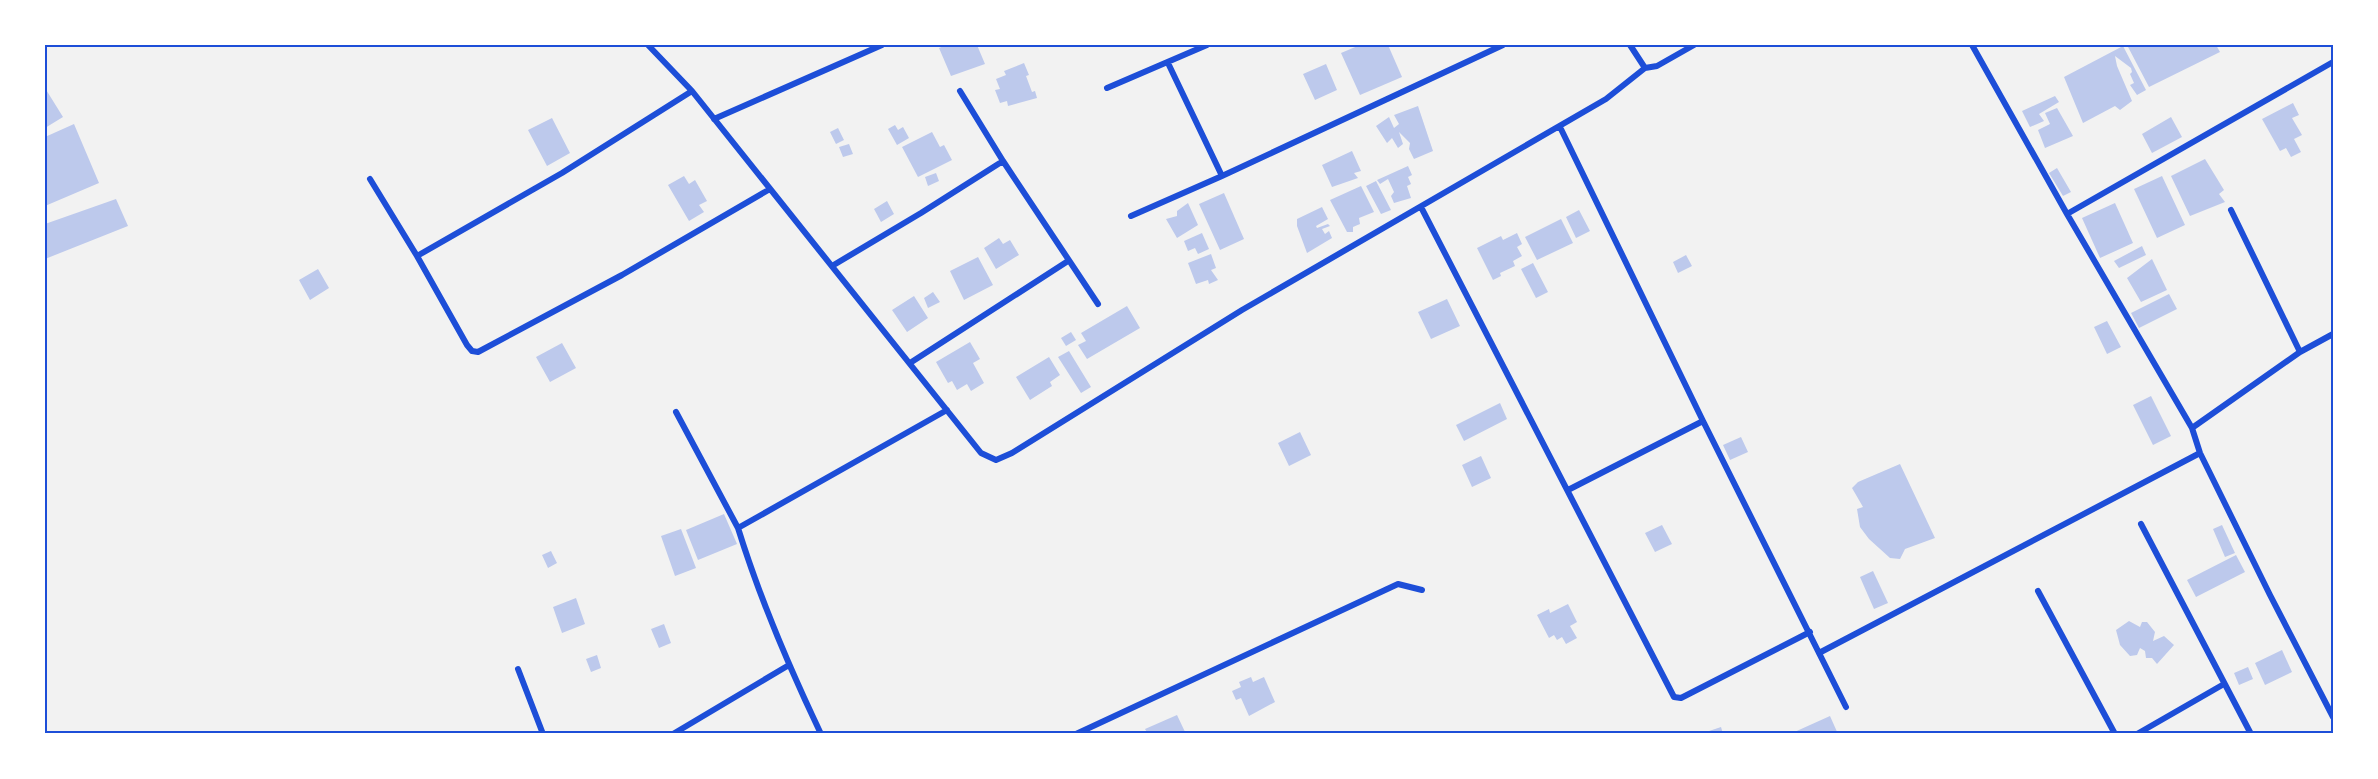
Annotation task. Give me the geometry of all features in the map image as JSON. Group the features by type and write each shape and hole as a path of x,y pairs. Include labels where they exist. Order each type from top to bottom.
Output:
{"street":[{"path":"648,45 692,91 981,453 996,460 1022,447 1242,310 1560,127 1606,99 1645,68 1657,66 1694,45"},
{"path":"714,119 882,45"},
{"path":"1107,88 1208,45"},
{"path":"1131,216 1503,45"},
{"path":"1630,45 1645,68"},
{"path":"1972,45 2192,428 2200,453 2333,717"},
{"path":"2067,214 2333,62"},
{"path":"1168,63 1222,176"},
{"path":"417,256 562,173 692,91"},
{"path":"960,91 1003,161 1098,304"},
{"path":"1560,127 1846,707"},
{"path":"832,266 1003,161"},
{"path":"370,179 467,345 472,351 478,352 621,275 770,189"},
{"path":"1421,207 1674,697 1680,698 1810,632"},
{"path":"2231,210 2300,352"},
{"path":"910,363 1068,261"},
{"path":"2192,428 2300,352 2333,334"},
{"path":"738,528 947,410"},
{"path":"676,412 738,528 789,665 821,734"},
{"path":"1568,490 1703,421"},
{"path":"1819,653 2200,453"},
{"path":"2141,524 2250,734"},
{"path":"1076,734 1398,584 1422,590"},
{"path":"2038,591 2115,734"},
{"path":"673,734 789,665"},
{"path":"518,669 543,734"},
{"path":"2137,734 2224,684"}],"building":[{"path":"946,45 977,45 985,64 951,76 939,48"},
{"path":"1360,45 1388,45 1402,77 1360,95 1341,53"},
{"path":"2127,45 2216,45 2220,52 2149,87"},
{"path":"2123,46 2146,90 2137,95 2130,85 2134,83 2130,74 2131,68 2115,56 2132,101 2120,110 2115,106 2083,123 2064,77"},
{"path":"1024,63 1029,75 1026,76 1037,98 1008,106 1007,101 1000,103 995,90 1000,89 996,79 1006,75 1004,71"},
{"path":"1326,64 1337,90 1315,100 1303,74"},
{"path":"45,88 63,117 45,128"},
{"path":"2055,96 2059,102 2039,114 2044,121 2030,127 2022,111"},
{"path":"2293,103 2299,115 2292,118 2302,135 2294,139 2301,152 2291,157 2286,148 2280,151 2262,119"},
{"path":"1418,106 1433,151 1414,159 1409,149 1410,143 1399,132 1403,144 1398,148 1392,138 1387,143 1376,126 1389,117 1394,128 1399,124 1394,115"},
{"path":"2057,108 2073,136 2045,148 2038,130 2050,124 2045,113"},
{"path":"2171,117 2182,137 2152,153 2142,134"},
{"path":"552,118 570,153 547,166 528,130"},
{"path":"74,124 99,183 45,206 45,137"},
{"path":"895,125 898,130 903,127 909,138 897,145 888,129"},
{"path":"838,128 844,140 836,144 830,132"},
{"path":"932,132 940,147 944,145 952,160 918,177 902,147"},
{"path":"849,144 853,154 843,157 839,147"},
{"path":"1352,151 1361,171 1354,173 1358,178 1332,187 1322,165"},
{"path":"2205,159 2224,190 2219,194 2225,202 2190,216 2171,176"},
{"path":"1408,166 1412,175 1408,177 1411,184 1407,186 1411,198 1394,203 1391,196 1394,192 1388,179 1380,184 1377,180"},
{"path":"2057,168 2071,192 2063,196 2049,173"},
{"path":"936,173 939,181 928,186 925,177"},
{"path":"684,176 689,184 695,180 707,201 699,205 704,212 689,221 668,185"},
{"path":"2162,176 2185,225 2157,238 2134,189"},
{"path":"1376,181 1391,210 1381,214 1366,186"},
{"path":"1361,186 1374,212 1359,218 1360,224 1353,227 1353,232 1347,232 1330,200"},
{"path":"1224,193 1244,239 1220,250 1199,204"},
{"path":"116,199 128,226 45,259 45,224"},
{"path":"887,201 894,214 881,222 874,209"},
{"path":"1188,203 1198,225 1177,238 1166,219 1177,216 1177,211"},
{"path":"2115,203 2133,243 2100,258 2082,218"},
{"path":"1322,207 1328,219 1316,226 1317,228 1328,224 1330,226 1322,229 1325,234 1329,231 1332,238 1307,253 1297,226 1297,219"},
{"path":"1579,210 1590,231 1576,238 1566,217"},
{"path":"1561,219 1573,243 1537,260 1525,237"},
{"path":"1202,233 1209,249 1198,254 1195,248 1188,251 1184,241"},
{"path":"1517,233 1522,244 1517,247 1522,256 1513,261 1515,266 1500,273 1501,276 1493,280 1477,248 1501,236 1503,240"},
{"path":"999,238 1003,244 1010,240 1019,255 996,269 984,248"},
{"path":"2142,246 2146,255 2119,268 2114,261"},
{"path":"1211,254 1216,268 1211,270 1218,280 1209,284 1208,280 1196,284 1188,263"},
{"path":"1686,255 1692,266 1678,273 1673,262"},
{"path":"978,257 993,285 964,300 950,271"},
{"path":"2152,259 2167,290 2141,302 2127,278"},
{"path":"1533,263 1548,292 1536,298 1521,269"},
{"path":"318,269 329,288 310,300 299,280"},
{"path":"933,292 940,302 928,308 924,298"},
{"path":"2169,294 2177,309 2139,328 2131,313"},
{"path":"914,296 928,318 907,332 892,310"},
{"path":"1447,299 1460,326 1431,339 1418,312"},
{"path":"1127,306 1140,328 1087,359 1078,345 1086,341 1081,333"},
{"path":"2107,321 2121,347 2107,354 2094,327"},
{"path":"1071,332 1076,340 1066,346 1061,338"},
{"path":"970,342 980,359 973,363 984,383 971,391 967,384 957,390 952,381 948,383 936,362"},
{"path":"562,343 576,368 550,382 536,357"},
{"path":"1069,351 1091,387 1081,393 1058,357"},
{"path":"1049,357 1060,375 1050,382 1052,386 1030,400 1016,377"},
{"path":"2151,396 2171,436 2153,445 2133,405"},
{"path":"1500,403 1507,419 1464,441 1456,425"},
{"path":"1300,432 1311,455 1289,466 1278,443"},
{"path":"1741,437 1748,452 1730,460 1723,445"},
{"path":"1481,456 1491,478 1472,487 1462,465"},
{"path":"1900,464 1935,538 1905,549 1900,559 1890,558 1869,539 1860,527 1857,509 1863,507 1852,488 1858,482"},
{"path":"724,514 737,544 698,560 686,530"},
{"path":"1662,525 1672,544 1655,552 1645,533"},
{"path":"2222,525 2235,553 2225,557 2213,529"},
{"path":"681,529 696,568 675,576 661,536"},
{"path":"551,551 557,563 548,568 542,555"},
{"path":"2236,555 2245,572 2196,597 2187,580"},
{"path":"1873,571 1888,603 1874,609 1860,577"},
{"path":"576,598 585,624 562,633 553,607"},
{"path":"1568,604 1577,622 1570,626 1577,638 1566,644 1562,637 1557,640 1554,635 1549,638 1537,615 1549,609 1550,613"},
{"path":"2129,621 2140,627 2142,622 2147,622 2155,632 2153,641 2164,636 2174,645 2157,664 2152,658 2146,658 2145,651 2140,648 2137,655 2130,656 2120,645 2116,630"},
{"path":"664,624 671,643 659,648 651,629"},
{"path":"2282,650 2292,672 2265,685 2255,663"},
{"path":"597,655 601,668 591,672 586,659"},
{"path":"2248,667 2253,679 2239,685 2234,673"},
{"path":"1251,677 1253,682 1264,677 1275,702 1249,716 1241,698 1236,700 1232,691 1241,687 1239,682"},
{"path":"1177,715 1186,734 1148,734 1145,729"},
{"path":"1830,716 1838,734 1790,734"},
{"path":"1721,727 1723,734 1700,734"}]}
